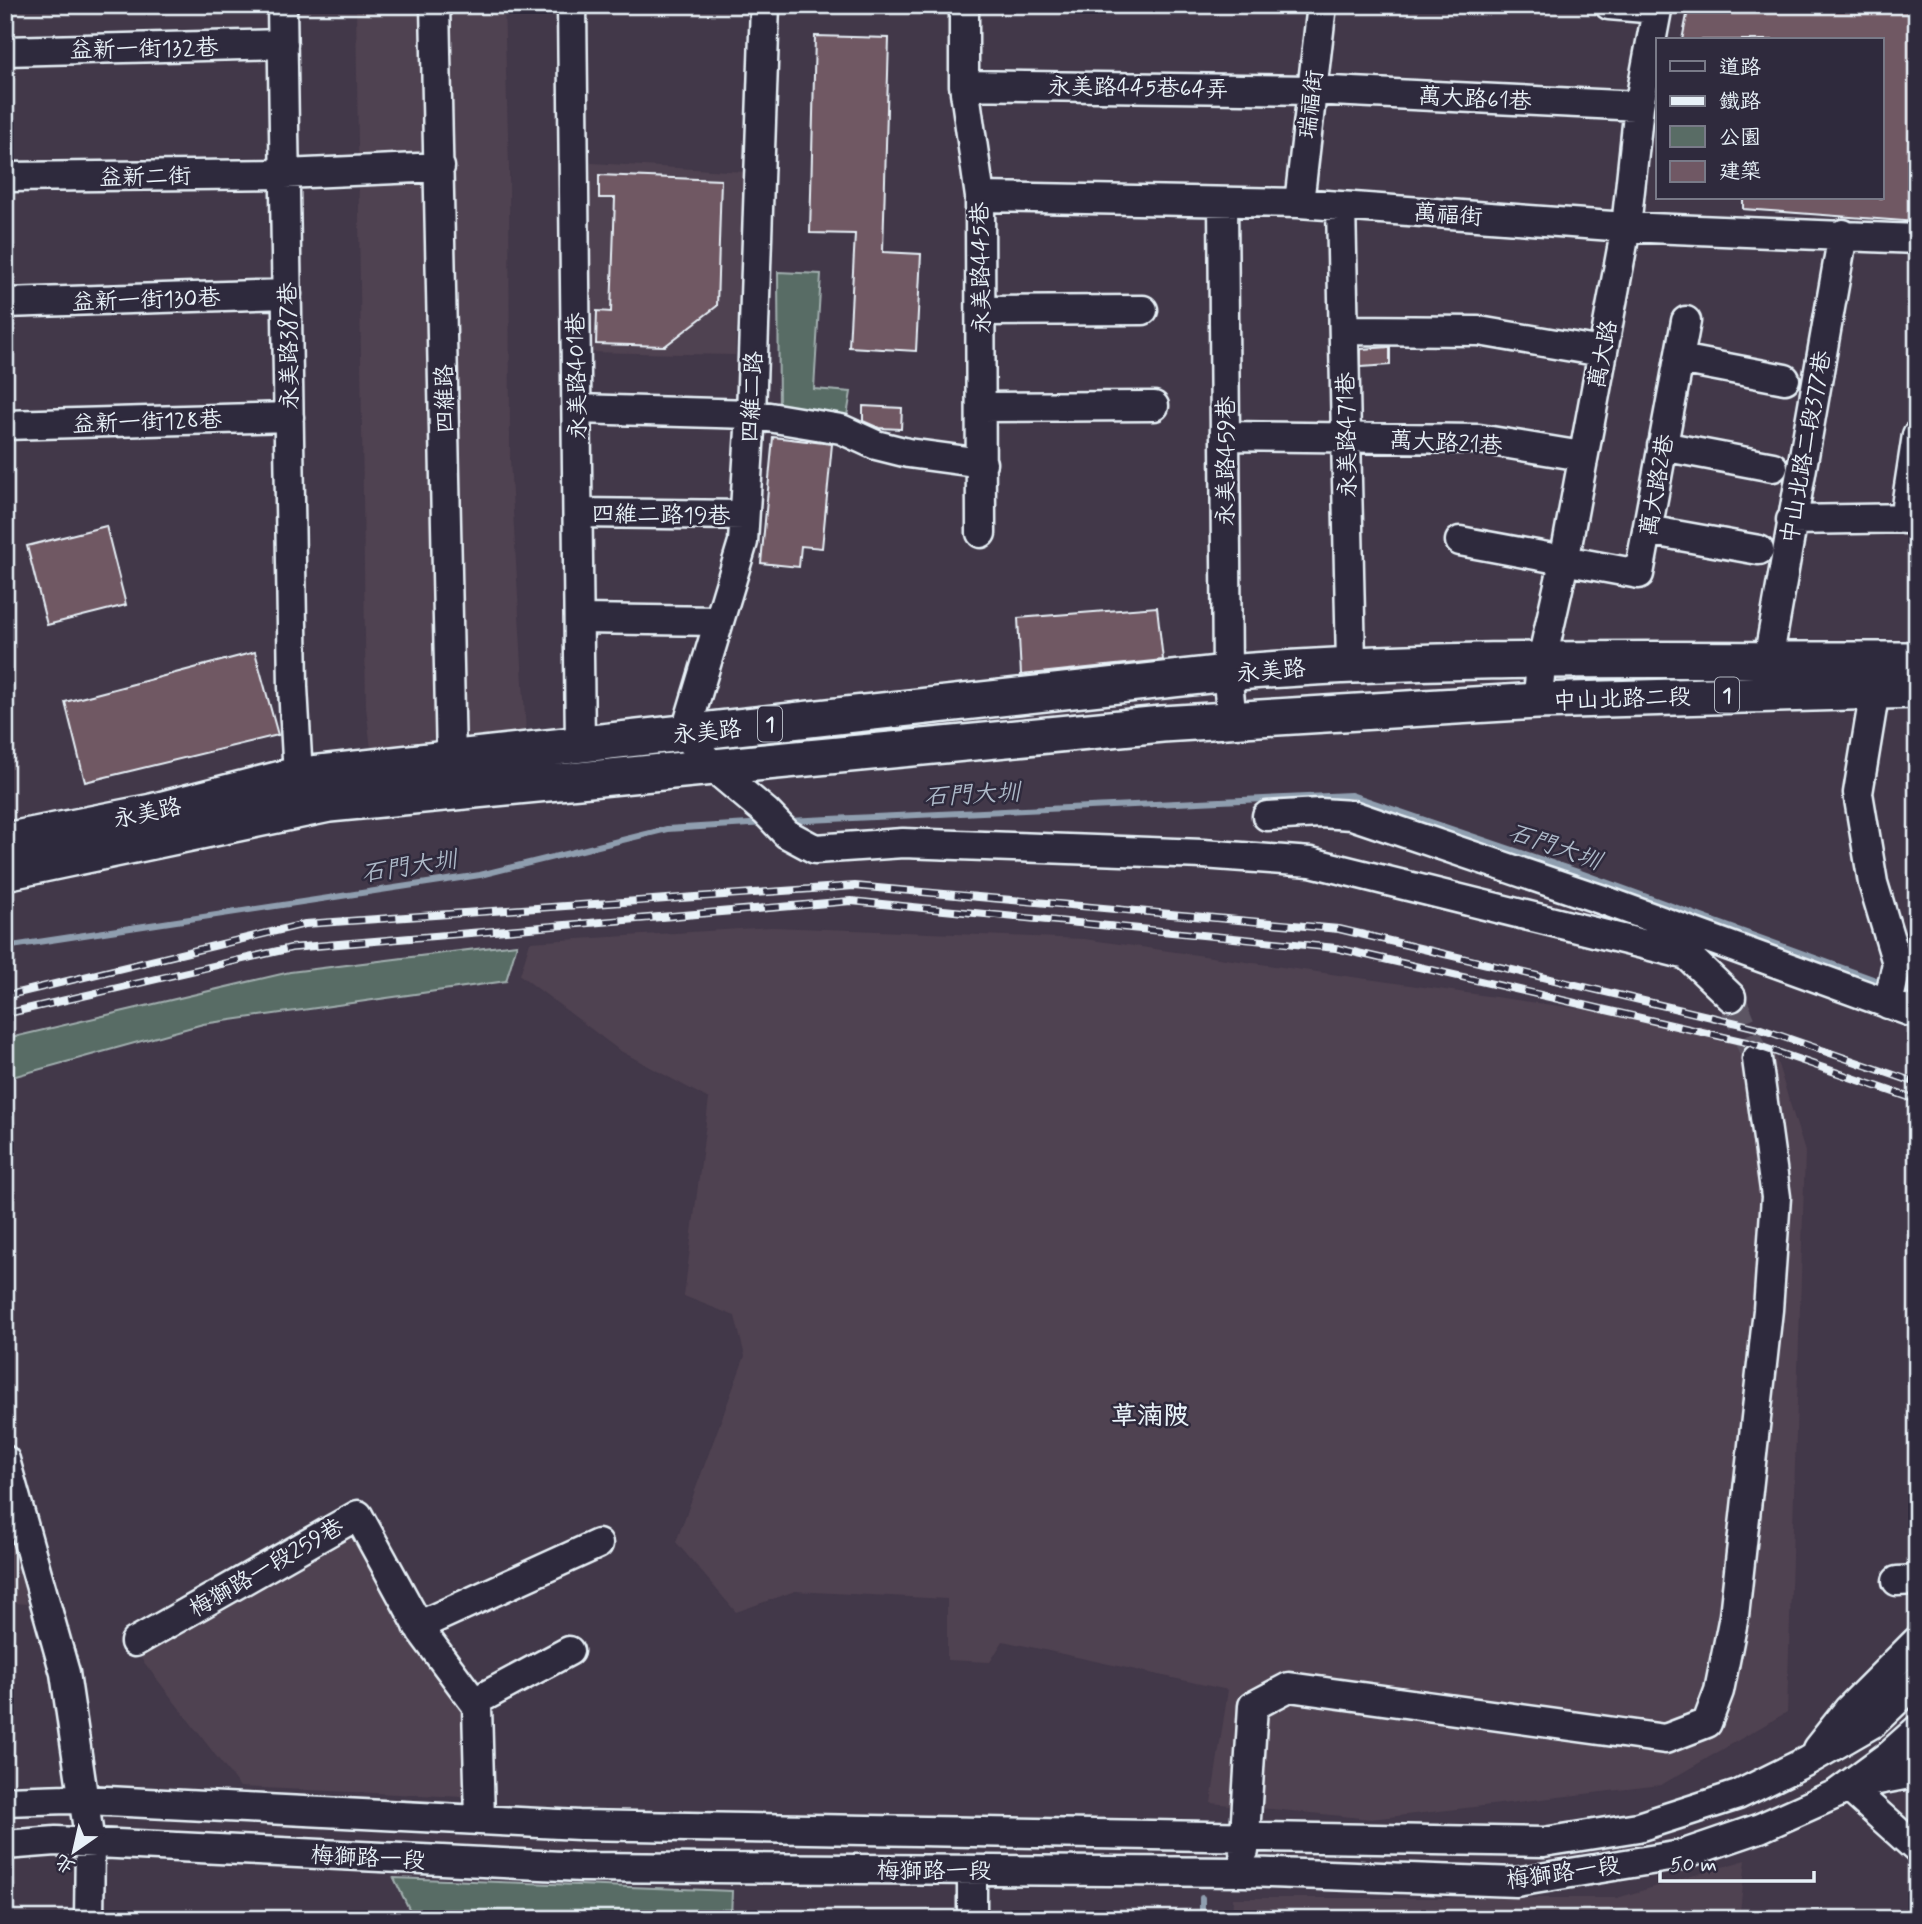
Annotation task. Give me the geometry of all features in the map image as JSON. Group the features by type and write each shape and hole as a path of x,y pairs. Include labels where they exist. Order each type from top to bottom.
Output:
{"main road":[{"name":"永美路","path":"5,872 329,804 580,746 1227,673 1351,663 1542,660"},
{"name":"中山北路二段","path":"1542,660 1917,660"},
{"name":"中山北路二段","path":"1537,701 1917,690"},
{"name":"永美路","path":"5,841 152,812 298,776 454,776 715,769 1232,720 1537,701"}],"street":[{"name":"永美路387巷","path":"282,5 293,687 298,776"},
{"name":"四維路","path":"435,5 454,776"},
{"name":"永美路401巷","path":"572,5 580,746"},
{"name":"四維二路","path":"685,734 743,542 751,414 765,5"},
{"name":"永美路445巷","path":"964,5 964,85 980,197 981,533"},
{"name":"瑞福街","path":"1299,203 1322,5"},
{"path":"1609,5 1658,7"},
{"name":"萬大路","path":"1537,701 1542,660 1564,562 1626,227 1639,106 1658,7"},
{"name":"益新一街132巷","path":"5,51 283,44"},
{"name":"永美路445巷64弄","path":"964,85 1311,90"},
{"name":"萬大路61巷","path":"1311,90 1639,106"},
{"name":"益新二街","path":"5,177 285,174 440,167"},
{"name":"萬福街","path":"980,197 1299,203 1626,227 1917,239"},
{"name":"永美路459巷","path":"1223,202 1227,673 1232,720"},
{"name":"永美路471巷","path":"1341,206 1351,663"},
{"name":"中山北路二段377巷","path":"1768,661 1843,234"},
{"name":"益新一街130巷","path":"5,303 287,295"},
{"path":"982,311 1143,310"},
{"name":"萬大路2巷","path":"1564,562 1639,574 1686,321"},
{"path":"1344,330 1479,331 1602,352"},
{"path":"1680,359 1785,379"},
{"path":"981,407 1154,406"},
{"path":"577,410 751,414 841,429 877,446 908,453 982,463"},
{"name":"益新一街128巷","path":"5,425 289,417"},
{"path":"1791,520 1910,518 1917,435"},
{"name":"萬大路21巷","path":"1225,436 1479,439 1582,456"},
{"path":"1662,446 1773,467"},
{"name":"四維二路19巷","path":"578,513 744,515"},
{"path":"1647,530 1759,550"},
{"path":"1460,541 1564,562"},
{"path":"579,619 719,621"},
{"path":"1875,690 1858,793 1873,883 1897,963 1890,991"},
{"path":"685,734 715,769 774,820 815,849 903,843 1203,853 1311,862 1687,955 1731,996"},
{"path":"1268,817 1320,813 1352,815 1606,901 1890,991 1917,1014"},
{"path":"1245,1872 1244,1835 1253,1706 1289,1687 1665,1739 1707,1723 1718,1692 1734,1616 1768,1311 1776,1197 1757,1059"},
{"path":"5,1460 65,1672 90,1843 89,1919"},
{"name":"梅獅路一段259巷","path":"135,1642 358,1515 418,1626 474,1702"},
{"path":"418,1626 598,1544"},
{"name":"梅獅路一段","path":"1807,1761 1848,1710 1917,1641"},
{"path":"480,1820 477,1706 474,1702 569,1651"},
{"name":"梅獅路一段","path":"5,1801 84,1800 579,1825 1544,1842 1638,1826 1738,1795 1807,1761 1873,1723 1917,1681"},
{"name":"梅獅路一段","path":"5,1845 90,1843 582,1867 1245,1872 1516,1882 1681,1855 1760,1828 1847,1786 1917,1730"},
{"name":"梅獅路一段","path":"1847,1786 1905,1774 1917,1764"},
{"path":"1847,1786 1917,1849"},
{"path":"972,1870 972,1919"}],"shaded area":[{"path":"356,5 504,5 509,168 510,460 526,734 372,757 366,707"},
{"path":"591,163 744,172 735,355 587,352"},
{"path":"772,927 1084,939 1707,1027 1775,1055 1805,1152 1787,1712 1661,1785 1371,1819 1211,1803 1228,1690 1003,1641 990,1662 947,1660 947,1599 795,1591 736,1612 676,1542 745,1356 735,1316 684,1296 709,1099 619,1050 520,975 530,942"},
{"path":"5,1472 27,1604 5,1602"},
{"path":"354,1534 408,1639 460,1706 465,1797 240,1787 140,1657"},
{"path":"1746,1860 1739,1919 1232,1919 1233,1898 1617,1898"}],"green space":[{"path":"778,272 821,274 814,389 851,392 847,416 779,414"},
{"path":"517,944 506,981 203,1024 5,1079 5,1039 290,972"},
{"path":"394,1878 732,1891 731,1919 414,1919"}],"building":[{"path":"1689,5 1917,5 1917,222 1743,209 1743,200 1884,200 1884,38 1682,38"},
{"path":"815,36 889,38 883,252 921,254 916,351 849,347 855,234 810,233"},
{"path":"599,175 721,180 717,306 665,346 596,344 597,311 611,312 615,198 599,198"},
{"path":"1390,347 1390,365 1361,367 1361,349"},
{"path":"863,406 902,408 901,429 879,428 863,421"},
{"path":"773,437 832,444 822,548 801,546 799,567 761,563"},
{"path":"106,526 126,605 47,625 27,546"},
{"path":"1157,607 1163,660 1021,675 1018,618"},
{"path":"255,652 278,735 85,782 65,702"}],"waterway":[{"name":"石門大圳","path":"787,821 1351,795 1578,872 1884,983"},
{"name":"石門大圳","path":"5,947 480,875 667,829 766,823"},
{"name":"石門大圳","path":"1898,987 1917,994"},
{"path":"1202,1898 1202,1919"}],"tunnel":[{"path":"1731,997 1757,1059"}],"railway":[{"path":"5,996 305,924 855,886 1339,929 1758,1028 1917,1083"},
{"path":"5,1014 291,948 851,901 1336,948 1750,1043 1917,1100"}],"district":[{"name":"草湳陂","path":"1150,1415"}]}
